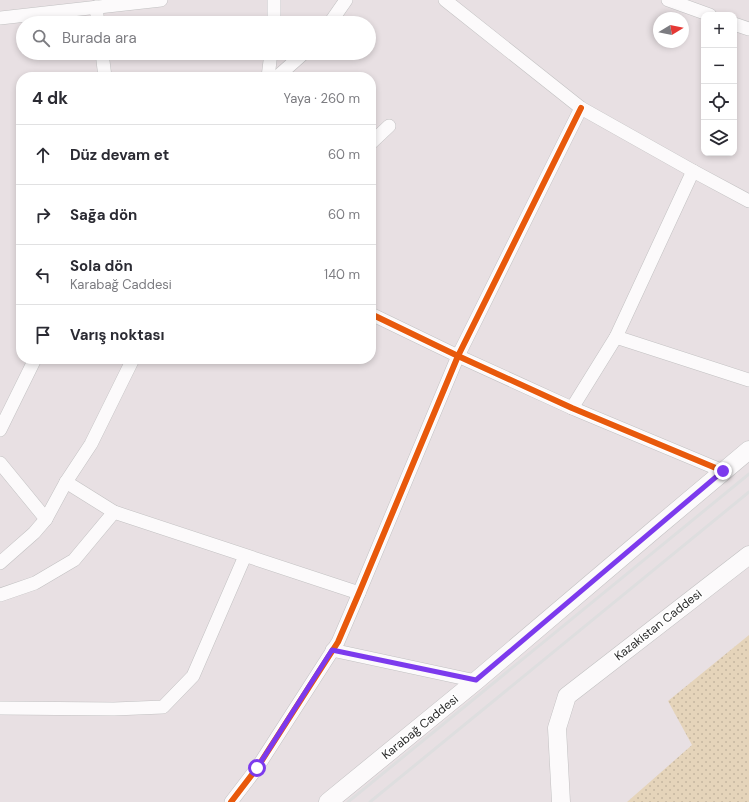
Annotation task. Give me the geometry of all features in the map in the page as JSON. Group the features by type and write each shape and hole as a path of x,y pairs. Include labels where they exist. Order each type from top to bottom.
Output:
{"main road":[{"name":"Karabağ Caddesi","path":"328,802 476,680 749,450"},
{"name":"Kazakistan Caddesi","path":"561,802 557,728 567,696 749,554"}],"street":[{"path":"17,16 96,7 125,2 161,0"},
{"path":"274,0 274,16"},
{"path":"335,16 346,0"},
{"path":"445,0 581,108 692,171 749,201"},
{"path":"668,0 702,12"},
{"path":"96,7 97,16"},
{"path":"0,18 16,16"},
{"path":"737,25 749,29"},
{"path":"103,60 104,72"},
{"path":"269,72 270,60"},
{"path":"283,72 296,60"},
{"path":"231,802 257,768 338,642 458,356 581,108"},
{"path":"376,138 389,126"},
{"path":"572,408 616,337 692,171"},
{"path":"376,316 572,408 723,471"},
{"path":"616,337 749,380"},
{"path":"0,430 33,364"},
{"path":"0,563 34,533 46,519 66,482 91,444 131,364"},
{"path":"0,463 46,519"},
{"path":"66,482 114,512 359,593"},
{"path":"0,595 35,583 74,560 114,512"},
{"path":"0,708 114,710 163,707 193,676 245,556"},
{"path":"332,650 476,680"}],"shaded area":[{"path":"749,635 749,802 627,802 692,745 668,701"}],"railway":[{"path":"348,802 749,474"},
{"path":"370,802 749,492"}],"cycle path":[{"path":"231,802 257,768 338,642 458,356 581,108"},
{"path":"376,316 572,408 723,471"}],"route":[{"path":"257,768 332,650 476,680 723,471"}]}
